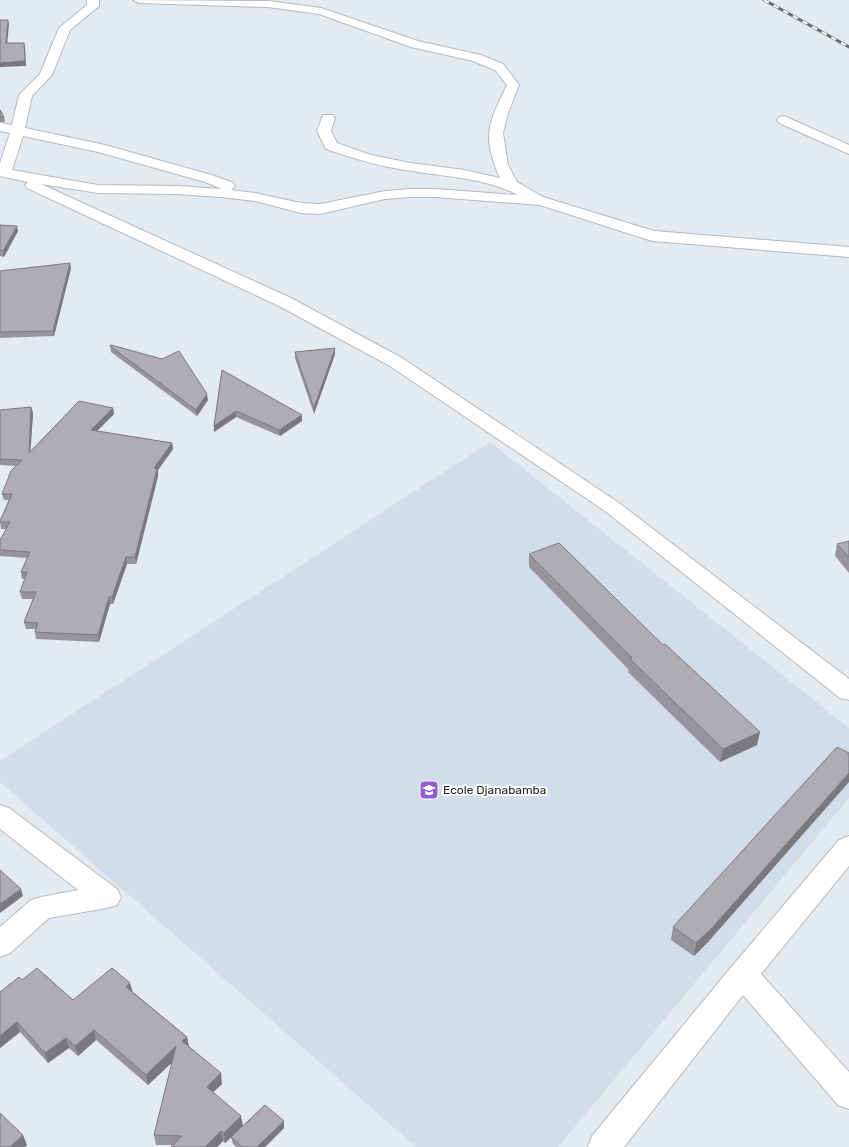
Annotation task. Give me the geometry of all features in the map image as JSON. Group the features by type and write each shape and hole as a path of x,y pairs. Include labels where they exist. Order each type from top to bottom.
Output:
{"street":[{"path":"2,172 18,130 26,95 46,75 65,28 93,6 93,0"},
{"path":"139,0 268,4 321,11 415,44 477,58 499,67 513,85 501,113 496,133 501,165 511,185"},
{"path":"328,118 324,131 331,146 368,159 411,167 464,174 511,185 542,201 652,236 849,252"},
{"path":"784,120 849,150"},
{"path":"0,127 100,148 210,178 254,197"},
{"path":"2,172 98,188 178,190 254,197 301,208 320,209 385,195 411,193 435,193 542,201"},
{"path":"2,172 285,302 396,362 612,506 849,692"},
{"path":"0,815 107,897 41,908 0,944"},
{"path":"604,1147 743,974 849,847"},
{"path":"743,974 849,1095"}],"shaded area":[{"name":"Ecole Djanabamba","path":"490,442 849,728 849,798 558,1147 416,1147 0,782 0,761"}],"building":[{"path":"0,20 8,20 6,43 24,43 25,61 0,63"},
{"path":"0,110 4,117 0,117"},
{"path":"0,225 17,226 3,251 0,250"},
{"path":"70,263 53,331 0,332 0,271"},
{"path":"111,345 162,359 179,351 207,394 196,410 110,346"},
{"path":"335,348 314,408 295,352"},
{"path":"222,370 302,415 279,430 236,411 214,426"},
{"path":"79,401 113,408 91,430 172,443 154,468 157,469 135,557 126,557 112,597 109,597 98,635 35,632 38,623 24,622 36,592 20,592 27,572 21,572 30,552 0,550 0,540 10,522 0,521 12,494 2,494 11,471 22,460 0,459 0,410 31,407 29,453"},
{"path":"849,541 849,557 837,544"},
{"path":"559,543 663,645 665,644 760,732 723,749 630,659 632,658 529,554"},
{"path":"837,747 849,753 849,773 712,928 696,943 673,927"},
{"path":"0,870 21,889 0,904"},
{"path":"37,968 73,1000 112,968 130,983 126,987 187,1037 182,1041 221,1073 207,1087 241,1116 224,1133 221,1131 205,1147 171,1147 182,1136 154,1135 176,1046 146,1075 94,1030 75,1046 66,1038 45,1053 17,1022 0,1036 0,992 19,977 22,980"},
{"path":"265,1105 284,1121 257,1147 242,1147 231,1137"},
{"path":"0,1113 23,1135 10,1147 0,1147"}],"railway":[{"path":"764,0 849,47"}],"place":[{"name":"Ecole Djanabamba","path":"429,790"}]}
